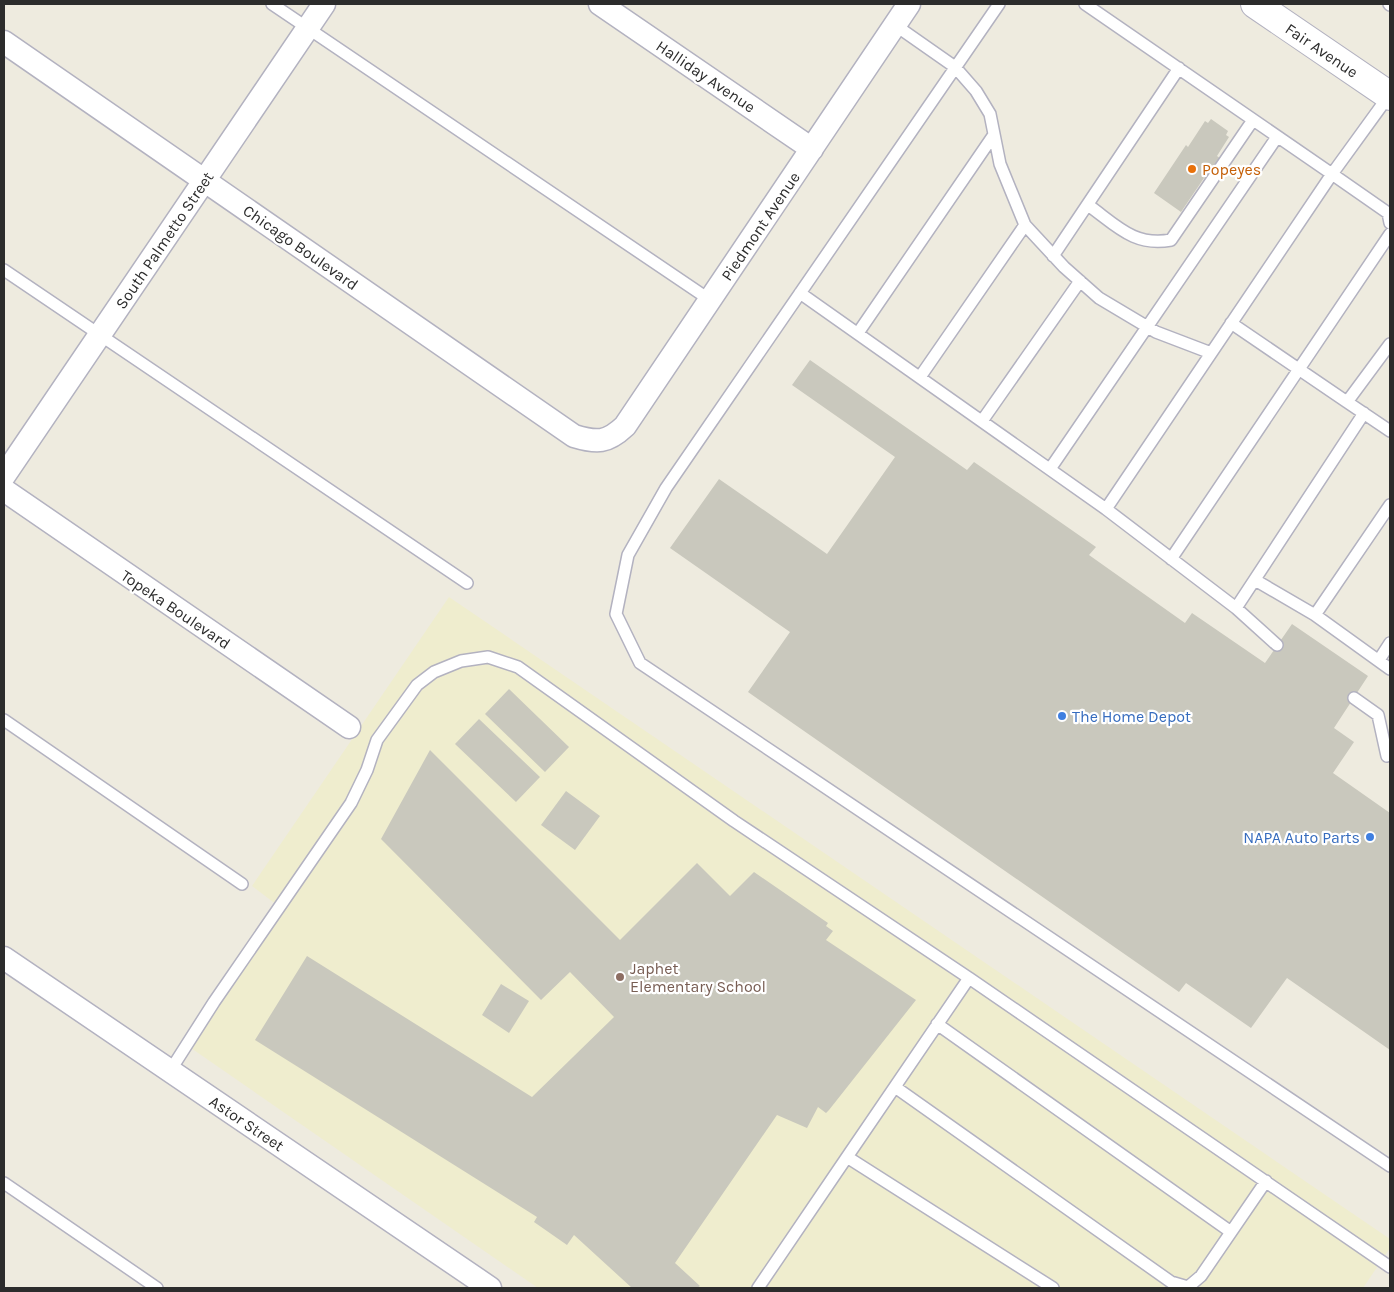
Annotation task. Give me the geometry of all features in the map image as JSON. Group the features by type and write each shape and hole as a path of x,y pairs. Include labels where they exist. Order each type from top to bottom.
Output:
{"main road":[{"name":"Fair Avenue","path":"1261,6 1390,95"}],"street":[{"name":"South Palmetto Street","path":"4,476 324,4"},
{"name":"Halliday Avenue","path":"600,4 812,149"},
{"name":"Piedmont Avenue","path":"602,440 613,437 625,426 909,4"},
{"name":"Chicago Boulevard","path":"4,42 574,436 591,441 602,440"},
{"name":"Topeka Boulevard","path":"4,490 349,727"},
{"name":"Astor Street","path":"4,958 490,1288"}],"lane":[{"path":"272,4 710,300"},
{"path":"999,4 666,488 628,556 616,614 640,663 1390,1166"},
{"path":"1085,4 1388,213 1390,222"},
{"path":"895,25 956,67 976,92 990,114 992,136 1000,164 1025,225 1053,256 1100,298 1156,332 1211,353"},
{"path":"1053,256 1179,68"},
{"path":"1106,508 1332,174 1390,95"},
{"path":"1088,205 1138,240 1156,243 1171,240 1253,120"},
{"path":"858,333 992,136"},
{"path":"1050,469 1277,137"},
{"path":"920,377 1025,225"},
{"path":"1171,558 1390,234"},
{"path":"4,270 467,582"},
{"path":"982,421 1080,281"},
{"path":"800,293 1106,508 1236,608 1277,645"},
{"path":"1231,323 1390,431"},
{"path":"1347,402 1390,344"},
{"path":"1236,608 1364,413"},
{"path":"1315,615 1390,505"},
{"path":"1255,580 1315,615 1390,669"},
{"path":"1379,660 1390,643"},
{"path":"170,1071 214,1002 351,803 367,770 378,740 417,685 434,672 461,661 488,657 518,667 734,820 969,978 1390,1267"},
{"path":"1354,698 1378,715 1389,756"},
{"path":"4,720 242,884"},
{"path":"758,1288 969,978"},
{"path":"937,1024 1231,1232"},
{"path":"895,1087 1172,1282 1188,1287 1201,1276 1266,1181"},
{"path":"847,1157 1053,1288"},
{"path":"4,1183 157,1288"}],"shaded area":[{"name":"Japhet Elementary School","path":"449,597 1390,1239 1390,1248 1363,1288 538,1288 188,1046 281,908 252,886"}],"building":[{"name":"Popeyes","path":"1211,119 1228,131 1226,135 1229,137 1217,156 1221,159 1207,180 1204,178 1181,212 1154,193 1186,145 1188,147 1205,121 1208,123"},
{"name":"The Home Depot","path":"810,360 967,470 974,462 1096,547 1089,555 1185,623 1192,613 1265,663 1292,624 1368,676 1334,728 1354,742 1333,773 1390,813 1390,1050 1287,978 1251,1028 1186,983 1179,992 748,692 790,632 670,548 719,479 827,554 895,457 792,385"},
{"path":"509,689 569,747 545,772 485,714"},
{"path":"479,719 540,777 516,802 455,744"},
{"path":"430,750 620,940 697,863 730,896 754,872 828,923 826,926 833,931 826,940 916,1000 826,1113 818,1107 807,1128 777,1115 675,1263 700,1286 697,1288 632,1288 574,1235 567,1245 534,1222 537,1217 255,1040 307,956 532,1097 614,1017 570,972 541,1000 381,839"},
{"path":"566,791 600,816 575,850 541,825"},
{"path":"501,984 529,1001 509,1033 482,1015"}],"place":[{"name":"Popeyes","path":"1192,169"},
{"name":"The Home Depot","path":"1062,716"},
{"name":"NAPA Auto Parts","path":"1370,837"},
{"name":"Japhet Elementary School","path":"620,977"}]}
